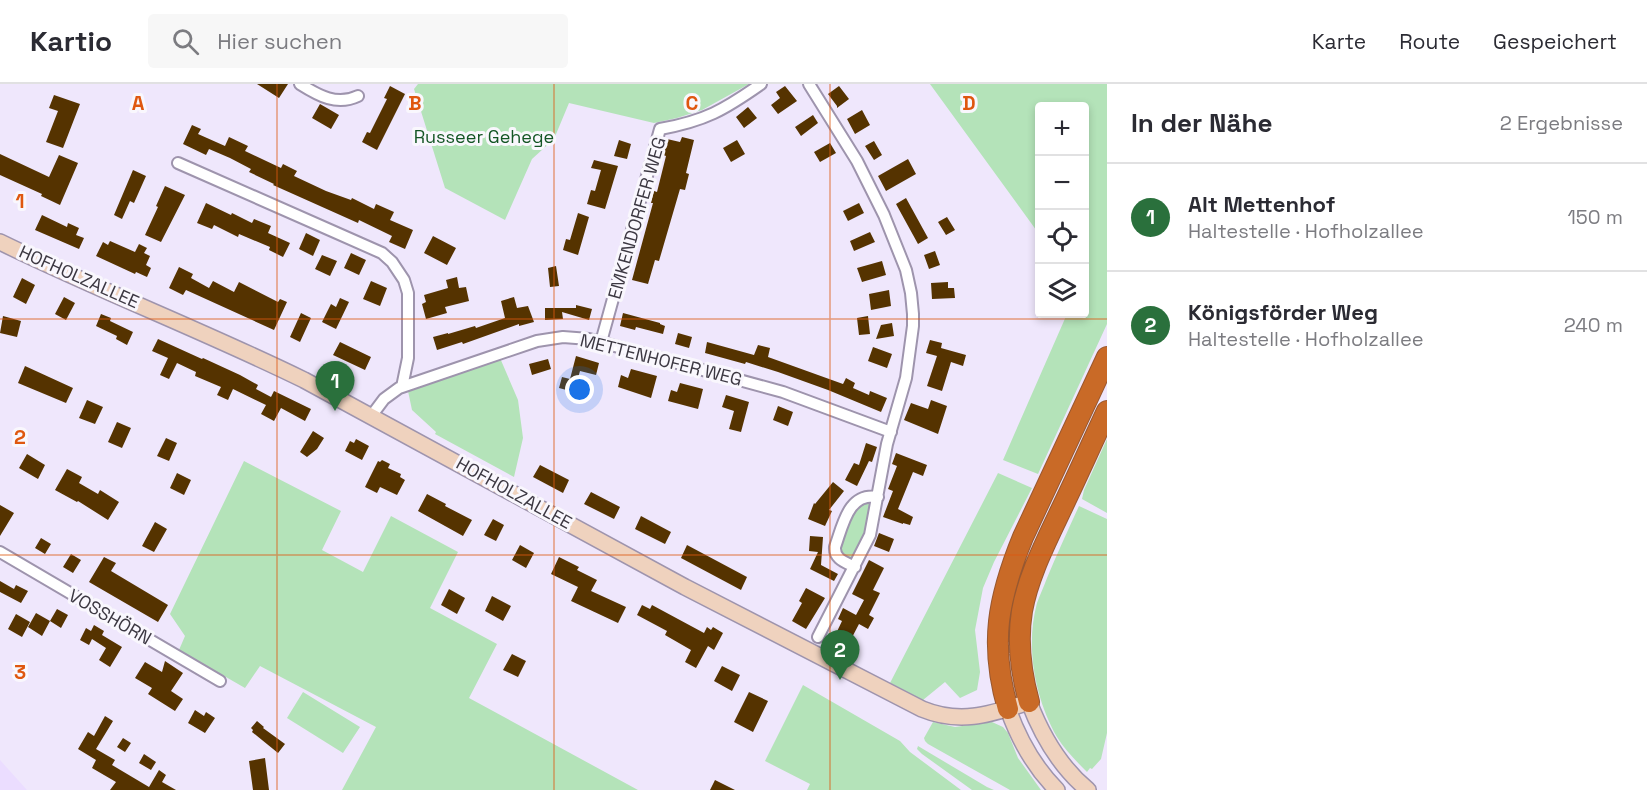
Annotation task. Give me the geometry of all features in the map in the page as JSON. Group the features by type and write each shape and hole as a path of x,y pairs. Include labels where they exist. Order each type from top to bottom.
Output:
{"highway":[{"path":"1008,709 999,670 997,648 998,622 1010,568 1107,357"},
{"path":"1029,702 1021,669 1020,648 1025,598 1045,544 1107,411"}],"street":[{"path":"300,84 319,95 336,101 351,100 358,96"},
{"name":"EMKENDORFER WEG","path":"601,342 660,129 687,124 718,112 761,84"},
{"path":"809,84 856,161 884,215 906,270 911,293 913,326 906,378 891,432 870,535 819,637"},
{"path":"178,163 382,253 393,261 404,280 408,293 408,358 402,387"},
{"name":"HOFHOLZALLEE","path":"0,242 254,355 372,416 686,587 922,709 957,718 1008,709 1029,702"},
{"name":"METTENHOFER WEG","path":"372,416 384,399 402,387 537,341 563,337 601,342 783,392 891,432"},
{"path":"855,567 838,558 835,547 852,505 866,496 878,496"},
{"name":"VOSSHÖRN","path":"0,552 220,681"},
{"path":"1029,702 1053,751 1088,790"},
{"path":"1008,709 1028,753 1057,790"}],"shaded area":[{"path":"0,760 27,790 0,790"}],"green space":[{"name":"Russeer Gehege","path":"418,84 749,84 702,110 654,123 569,103 554,139 532,159 505,220 445,188 414,89"},
{"path":"930,84 1107,84 1107,324 1038,474 1003,460 1065,318 1089,318 1089,102 1035,102 1035,228"},
{"path":"500,358 518,400 523,438 514,477 435,434 436,432 412,410 408,391"},
{"path":"1107,439 1107,513 1082,499"},
{"path":"244,461 341,511 322,550 363,572 391,516 458,552 430,608 497,644 469,698 638,790 342,790 376,727 260,666 245,688 179,650 185,636 170,614"},
{"path":"998,473 1032,488 983,588 975,630 980,672 977,690 960,698 945,682 923,700 890,683"},
{"path":"869,502 871,508 869,523 852,560 841,555 840,547 856,506"},
{"path":"1079,506 1107,519 1107,733 1101,759 1087,772 1057,737 1049,722 1038,689 1032,654 1037,603"},
{"path":"803,685 900,741 910,752 961,790 807,790 810,784 765,761"},
{"path":"303,692 360,727 343,753 287,718"},
{"path":"933,722 955,727 992,722 1003,727 1008,733 1018,758 1041,790 1010,790 928,744 924,738"},
{"path":"918,746 994,790 972,790 922,754 917,749"}],"building":[{"path":"257,84 288,84 279,98"},
{"path":"390,86 405,94 377,150 362,142 367,132 370,133 387,99 384,98"},
{"path":"785,86 797,101 778,114 771,105 780,98 776,92"},
{"path":"839,86 849,99 837,108 828,94"},
{"path":"54,95 80,104 63,148 46,142 58,111 49,108"},
{"path":"320,104 339,115 331,129 312,118"},
{"path":"748,107 757,118 744,128 736,117"},
{"path":"862,110 870,125 855,134 847,119"},
{"path":"813,115 818,123 801,136 795,127"},
{"path":"192,125 201,129 198,134 225,146 229,137 248,146 245,151 281,168 283,164 297,171 294,176 326,191 351,200 352,198 374,209 376,204 394,212 390,220 413,230 405,249 389,242 392,236 273,185 249,172 251,169 230,158 209,149 206,155 183,144"},
{"path":"682,137 694,140 686,173 689,174 685,190 680,189 659,261 655,260 648,284 632,280 653,203 651,203 654,191 657,192 666,156 663,155 667,139 680,142"},
{"path":"619,140 631,144 627,159 614,156"},
{"path":"737,140 745,154 731,162 723,148"},
{"path":"874,141 882,155 874,160 865,146"},
{"path":"830,143 836,153 820,162 814,152"},
{"path":"0,154 49,177 59,155 78,163 60,205 0,175"},
{"path":"908,159 916,174 886,191 878,176"},
{"path":"594,160 618,166 605,209 587,204 591,190 595,191 601,170 591,168"},
{"path":"133,170 146,176 134,203 130,201 122,219 114,215"},
{"path":"165,186 185,195 161,242 145,235"},
{"path":"906,198 928,238 918,244 896,204"},
{"path":"206,203 252,223 254,219 271,226 268,233 290,243 283,257 269,250 270,247 239,234 238,237 214,225 212,229 197,223"},
{"path":"859,203 864,213 848,221 843,211"},
{"path":"578,213 589,217 578,255 563,250 566,239 570,240"},
{"path":"42,215 67,227 68,223 79,228 76,235 84,238 79,249 35,230"},
{"path":"947,217 955,230 946,235 938,222"},
{"path":"870,232 875,242 854,251 850,241"},
{"path":"306,233 320,240 313,256 299,249"},
{"path":"433,236 456,248 447,265 424,253"},
{"path":"110,241 135,252 139,244 147,248 144,253 150,256 146,265 151,268 147,277 96,256 103,242 108,245"},
{"path":"935,251 940,265 929,269 924,255"},
{"path":"351,253 366,260 359,275 344,268"},
{"path":"322,255 337,261 330,276 315,269"},
{"path":"882,261 886,275 862,282 857,268"},
{"path":"556,266 559,286 550,287 548,268"},
{"path":"179,267 193,274 191,278 209,288 213,281 234,292 239,282 278,302 280,299 287,302 274,330 186,290 183,295 169,288"},
{"path":"457,277 459,288 466,287 469,301 445,307 447,313 426,319 422,304 426,302 424,295 448,288 446,280"},
{"path":"22,278 35,285 26,304 13,297"},
{"path":"371,281 387,288 380,306 363,299"},
{"path":"948,282 948,288 954,288 955,298 932,299 931,283"},
{"path":"889,290 891,306 871,310 869,294"},
{"path":"64,297 75,303 66,320 55,314"},
{"path":"514,297 517,308 528,306 534,322 519,326 519,324 463,344 462,342 437,350 433,337 475,326 476,328 505,318 501,301"},
{"path":"340,298 349,302 336,329 322,322 331,304 336,307"},
{"path":"576,305 592,309 589,320 562,312 563,319 545,320 545,308 576,308"},
{"path":"301,313 311,318 300,342 290,337"},
{"path":"623,313 660,323 665,326 663,334 636,327 635,330 620,326"},
{"path":"101,314 133,332 127,345 116,339 117,336 96,326"},
{"path":"3,316 21,321 17,337 0,333"},
{"path":"868,316 870,334 859,335 857,318"},
{"path":"892,323 894,336 876,339 881,325"},
{"path":"678,333 692,337 689,348 675,344"},
{"path":"158,339 240,375 258,385 256,389 271,397 274,391 311,409 305,421 281,408 274,421 261,414 266,405 233,389 228,400 217,395 221,387 195,376 196,372 177,363 169,379 160,375 168,358 152,351"},
{"path":"930,340 942,343 941,348 966,355 963,366 951,362 942,391 927,386 937,356 926,353"},
{"path":"340,342 371,357 365,370 333,355"},
{"path":"707,342 754,355 758,345 770,348 768,357 843,384 846,378 855,383 853,388 869,395 870,391 887,398 881,412 778,372 705,353"},
{"path":"873,347 892,354 887,368 868,361"},
{"path":"576,356 599,363 596,375 580,371 574,392 559,388 562,377 570,379"},
{"path":"548,359 551,369 532,375 529,364"},
{"path":"25,366 73,388 66,403 18,383"},
{"path":"631,369 657,376 651,398 618,387 621,375 628,378"},
{"path":"680,383 703,389 698,409 668,401 671,390 677,392"},
{"path":"726,395 749,402 741,432 729,429 734,411 722,407"},
{"path":"87,400 103,407 95,424 79,418"},
{"path":"931,400 947,406 938,434 904,420 911,403 928,409"},
{"path":"778,406 793,412 788,426 773,420"},
{"path":"117,422 131,428 122,448 108,442"},
{"path":"313,431 324,438 317,449 307,457 300,452"},
{"path":"166,438 177,443 169,461 157,456"},
{"path":"356,439 369,446 362,460 345,451 350,441 354,443"},
{"path":"866,443 877,447 872,462 869,461 857,486 845,480 854,463 859,465"},
{"path":"896,453 927,465 923,476 913,472 898,509 913,517 910,525 883,517 893,491 888,489 897,466 892,464"},
{"path":"27,454 45,465 38,479 19,468"},
{"path":"382,460 390,464 388,468 401,474 400,477 405,480 397,495 380,487 377,493 365,487 378,461"},
{"path":"540,465 569,480 563,493 533,477"},
{"path":"67,469 82,477 79,483 98,494 100,490 119,502 108,520 55,490"},
{"path":"177,473 191,480 184,495 170,488"},
{"path":"833,482 844,491 829,510 832,511 825,526 808,519 814,503"},
{"path":"591,492 620,507 614,519 584,504"},
{"path":"427,494 472,520 463,536 418,511"},
{"path":"0,505 14,513 0,536"},
{"path":"641,516 671,532 665,544 635,529"},
{"path":"493,519 504,525 496,541 484,535"},
{"path":"155,522 167,529 154,552 142,546"},
{"path":"879,533 894,539 889,552 874,546"},
{"path":"810,536 823,537 821,565 838,574 834,581 810,569 818,552 809,551"},
{"path":"41,538 51,544 45,554 35,548"},
{"path":"520,545 534,553 526,568 512,560"},
{"path":"687,545 747,577 741,590 681,558"},
{"path":"71,554 81,560 73,573 63,567"},
{"path":"104,557 116,563 111,571 168,605 158,622 89,582"},
{"path":"559,557 579,567 577,570 597,580 591,591 626,607 618,623 571,601 578,587 551,574"},
{"path":"869,560 884,568 873,590 880,593 869,615 874,618 868,629 859,624 847,647 833,640 842,621 838,619 843,608 856,615 864,600 852,594"},
{"path":"0,581 14,589 16,585 28,591 21,603 0,592"},
{"path":"806,588 825,598 806,629 792,621 802,603 799,601"},
{"path":"449,589 465,598 457,614 441,605"},
{"path":"492,596 511,606 503,621 485,611"},
{"path":"642,605 650,609 652,605 704,633 707,627 711,630 713,627 723,633 714,650 708,646 696,668 685,662 691,650 665,635 667,631 637,615"},
{"path":"57,609 68,615 61,628 50,621"},
{"path":"36,613 50,621 42,636 28,627"},
{"path":"16,614 30,622 22,637 8,629"},
{"path":"94,625 104,631 102,635 122,647 110,667 99,660 106,648 92,639 89,645 80,640 86,628 91,631"},
{"path":"512,654 526,661 518,677 503,670"},
{"path":"165,661 183,673 171,691 183,699 175,711 148,694 152,688 135,678 145,662 162,672"},
{"path":"722,666 740,675 732,691 714,681"},
{"path":"749,692 768,701 753,732 734,722"},
{"path":"195,710 204,716 206,712 215,718 205,733 188,723"},
{"path":"105,716 113,721 96,749 115,760 112,765 149,787 159,770 166,775 162,782 176,790 110,790 116,782 92,768 96,760 78,749 88,732 94,736"},
{"path":"257,721 285,744 278,753 252,732 251,728"},
{"path":"123,738 131,743 125,752 117,747"},
{"path":"144,754 156,762 151,770 139,763"},
{"path":"265,758 269,790 253,790 249,761"},
{"path":"715,780 735,790 710,790"}],"place":[{"name":"Alt Mettenhof","path":"335,411"},
{"name":"Königsförder Weg","path":"840,680"}]}
